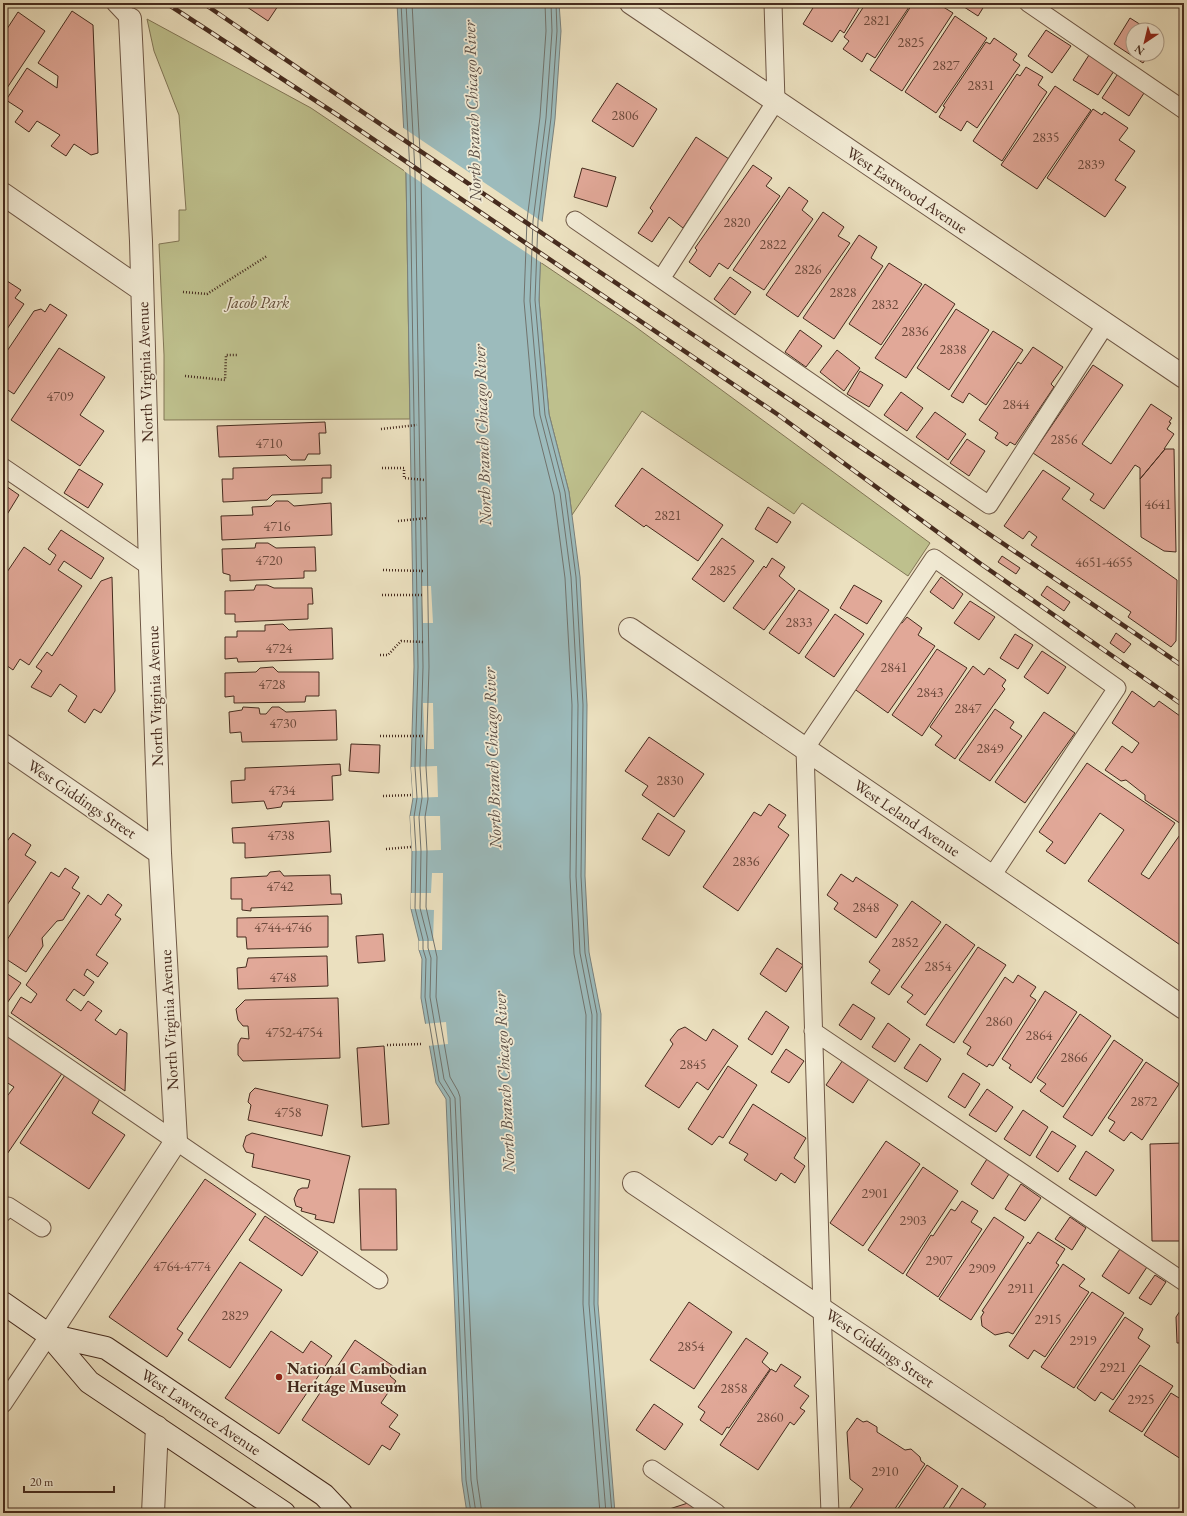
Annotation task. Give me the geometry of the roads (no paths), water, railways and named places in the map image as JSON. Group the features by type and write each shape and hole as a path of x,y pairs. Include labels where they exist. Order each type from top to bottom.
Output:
{"street":[{"name":"West Eastwood Avenue","path":"631,3 1184,377"},
{"name":"North Virginia Avenue","path":"130,19 141,241 160,853 176,1141"},
{"path":"3,194 142,290"},
{"name":"West Leland Avenue","path":"630,629 1184,1008"},
{"name":"West Giddings Street","path":"3,745 160,853"},
{"path":"49,1335 176,1141"},
{"name":"West Giddings Street","path":"634,1184 1125,1513"},
{"name":"West Lawrence Avenue","path":"3,1303 49,1335 89,1382 284,1513"},
{"name":"West Lawrence Avenue","path":"49,1335 106,1348 324,1496 341,1513"},
{"path":"153,1513 157,1427"}],"lane":[{"path":"115,3 130,19"},
{"path":"661,279 776,101 773,3"},
{"path":"1028,3 1184,110"},
{"path":"575,220 989,505 1106,324"},
{"path":"3,467 150,567"},
{"path":"830,1513 822,1309 805,749 934,558 1117,688 992,876"},
{"path":"3,1023 379,1280"},
{"path":"813,1031 1184,1282"},
{"path":"3,1213 8,1206 42,1228"},
{"path":"3,1404 49,1335"},
{"path":"652,1469 717,1513"}],"water":[{"name":"North Branch Chicago River","path":"397,3 559,3 561,31 555,119 542,222 539,300 549,414 569,492 580,577 587,705 585,876 589,952 601,1014 598,1304 615,1513 467,1513 462,1481 446,1099 436,1083 421,998 422,959 411,909 412,851 410,816 413,798 411,767 414,667 406,172"}],"railway":[{"path":"166,3 339,116 777,414 981,564 1184,706"},
{"path":"203,3 1184,667"}],"place":[{"name":"National Cambodian Heritage Museum","path":"279,1377"}],"park label":[{"name":"Jacob Park","path":"258,302"}]}
